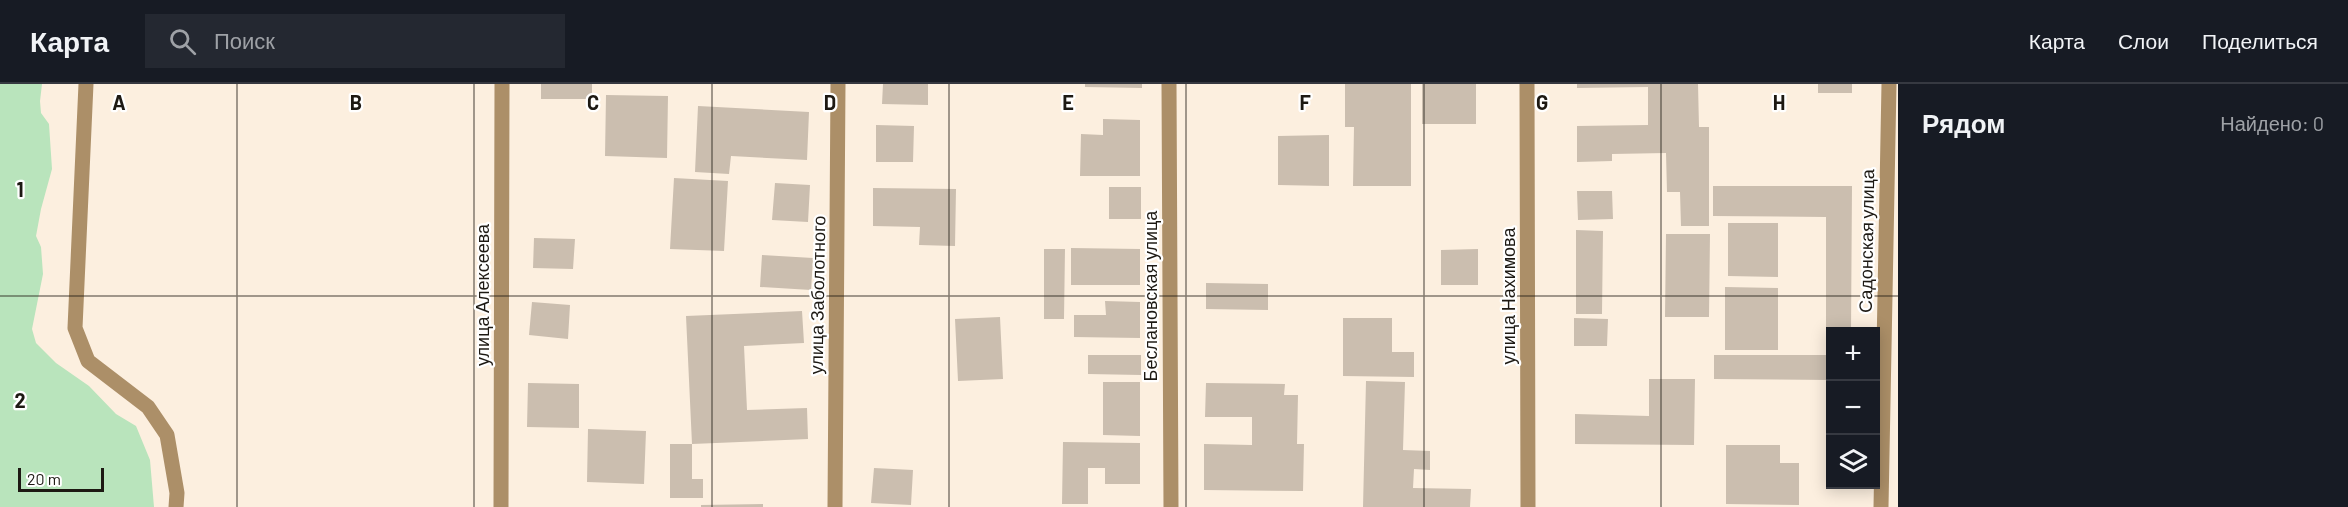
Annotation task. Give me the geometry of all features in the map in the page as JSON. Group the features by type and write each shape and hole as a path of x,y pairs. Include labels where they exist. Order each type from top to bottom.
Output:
{"street":[{"path":"86,84 75,328 88,361 148,407 167,435 177,493 176,507"},
{"name":"улица Алексеева","path":"501,507 502,84"},
{"name":"улица Заболотного","path":"834,507 838,84"},
{"name":"Беслановская улица","path":"1169,84 1171,507"},
{"name":"улица Нахимова","path":"1527,84 1528,507"},
{"name":"Садонская улица","path":"1881,507 1889,84"}],"green space":[{"path":"0,84 42,84 41,113 49,124 52,169 36,236 41,247 43,274 32,329 36,343 56,363 89,386 116,414 136,426 150,460 154,507 0,507"}],"building":[{"path":"541,84 592,84 592,99 541,99"},
{"path":"883,84 928,84 928,105 882,104"},
{"path":"1085,84 1142,84 1142,88 1085,87"},
{"path":"1345,84 1411,84 1411,186 1353,186 1354,127 1345,127"},
{"path":"1422,84 1476,84 1476,124 1422,124"},
{"path":"1577,84 1698,84 1699,127 1709,127 1709,226 1681,226 1680,192 1667,192 1666,153 1612,154 1612,161 1577,162 1577,126 1648,125 1648,87 1577,88"},
{"path":"1818,84 1852,84 1852,93 1818,93"},
{"path":"606,95 668,96 667,158 605,156"},
{"path":"698,106 809,112 807,160 731,156 729,174 695,172"},
{"path":"1103,119 1140,120 1140,176 1080,176 1081,134 1103,135"},
{"path":"876,125 914,126 913,162 876,162"},
{"path":"1329,135 1329,186 1278,185 1278,136"},
{"path":"674,178 728,181 724,251 670,249"},
{"path":"775,183 810,185 808,222 772,220"},
{"path":"1713,186 1852,186 1851,327 1826,327 1826,217 1713,216"},
{"path":"1109,187 1141,187 1141,219 1109,219"},
{"path":"873,188 956,189 955,246 919,245 920,227 873,226"},
{"path":"1577,191 1612,191 1613,219 1578,220"},
{"path":"1728,223 1778,223 1778,277 1728,276"},
{"path":"1576,230 1603,231 1602,314 1576,314"},
{"path":"1666,234 1710,234 1709,317 1665,317"},
{"path":"534,238 575,239 573,269 533,268"},
{"path":"1071,248 1140,249 1140,285 1071,285"},
{"path":"1044,249 1065,249 1064,319 1044,319"},
{"path":"1478,249 1478,285 1441,285 1441,250"},
{"path":"762,255 813,258 811,290 760,287"},
{"path":"1206,283 1268,284 1268,310 1206,309"},
{"path":"1725,287 1778,288 1778,350 1725,350"},
{"path":"1105,301 1140,302 1140,338 1074,337 1074,315 1106,315"},
{"path":"532,302 570,305 568,339 529,335"},
{"path":"802,311 804,343 744,346 747,410 807,408 808,439 692,444 686,316"},
{"path":"1000,317 1003,379 958,381 955,319"},
{"path":"1343,318 1392,318 1392,352 1414,352 1414,377 1343,376"},
{"path":"1574,318 1608,319 1607,346 1574,346"},
{"path":"1088,355 1141,355 1141,375 1088,374"},
{"path":"1714,355 1826,355 1826,380 1714,379"},
{"path":"1649,379 1695,379 1694,445 1575,444 1575,414 1649,416"},
{"path":"1366,381 1405,382 1403,450 1430,451 1430,470 1414,469 1413,488 1471,489 1470,507 1363,507"},
{"path":"1103,382 1140,382 1140,436 1103,435"},
{"path":"528,383 579,384 579,428 527,427"},
{"path":"1206,383 1285,384 1284,395 1298,395 1297,444 1304,444 1303,491 1204,490 1204,444 1252,445 1252,417 1205,417"},
{"path":"588,429 646,431 644,484 587,482"},
{"path":"1063,442 1140,443 1140,484 1105,484 1105,468 1088,468 1088,504 1062,504"},
{"path":"670,444 692,444 692,479 703,479 703,498 670,498"},
{"path":"1726,445 1780,445 1780,463 1799,463 1799,505 1726,504"},
{"path":"874,468 913,470 911,505 871,503"},
{"path":"763,504 763,507 701,507 701,505"}]}
